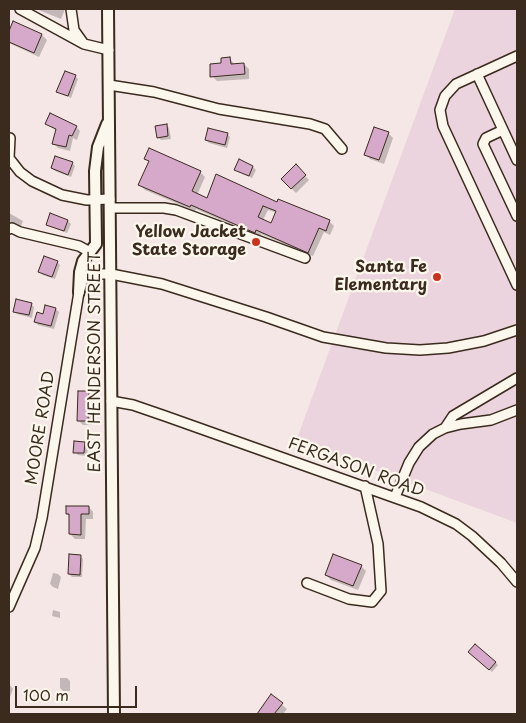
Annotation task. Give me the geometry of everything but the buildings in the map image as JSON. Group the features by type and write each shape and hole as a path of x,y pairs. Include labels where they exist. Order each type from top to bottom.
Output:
{"main road":[{"name":"EAST HENDERSON STREET","path":"108,9 114,714"},
{"path":"79,292 80,272 83,261 96,244 95,171 98,147 109,118"}],"street":[{"path":"20,9 84,44 109,50"},
{"path":"71,9 74,30 84,44"},
{"path":"517,56 456,84 445,96 440,110 441,118 517,285"},
{"path":"477,74 517,160"},
{"path":"109,86 136,88 218,109 310,124 325,129 342,149"},
{"path":"503,130 491,134 484,140 483,144 517,216"},
{"path":"10,138 9,158 14,166 24,176 62,195 110,204 176,210 305,258"},
{"path":"9,229 12,228 20,232 79,246 90,252"},
{"name":"MOORE ROAD","path":"9,607 35,548 42,518 79,292 84,277 89,274 111,274"},
{"path":"111,274 162,284 266,317 323,338 346,342 420,350 448,348 484,341 517,330"},
{"path":"445,428 453,416 517,378"},
{"name":"FERGASON ROAD","path":"111,401 133,405 421,507 456,524 487,549 517,582"},
{"path":"395,498 409,463 419,446 433,434 445,428 461,424 491,420 517,410"},
{"path":"307,583 349,599 372,602 381,591 378,544 365,486"}],"shaded area":[{"name":"Santa Fe Elementary","path":"455,9 517,9 517,523 296,441"}],"place":[{"name":"Yellow Jacket State Storage","path":"256,242"},
{"name":"Santa Fe Elementary","path":"437,277"}]}
